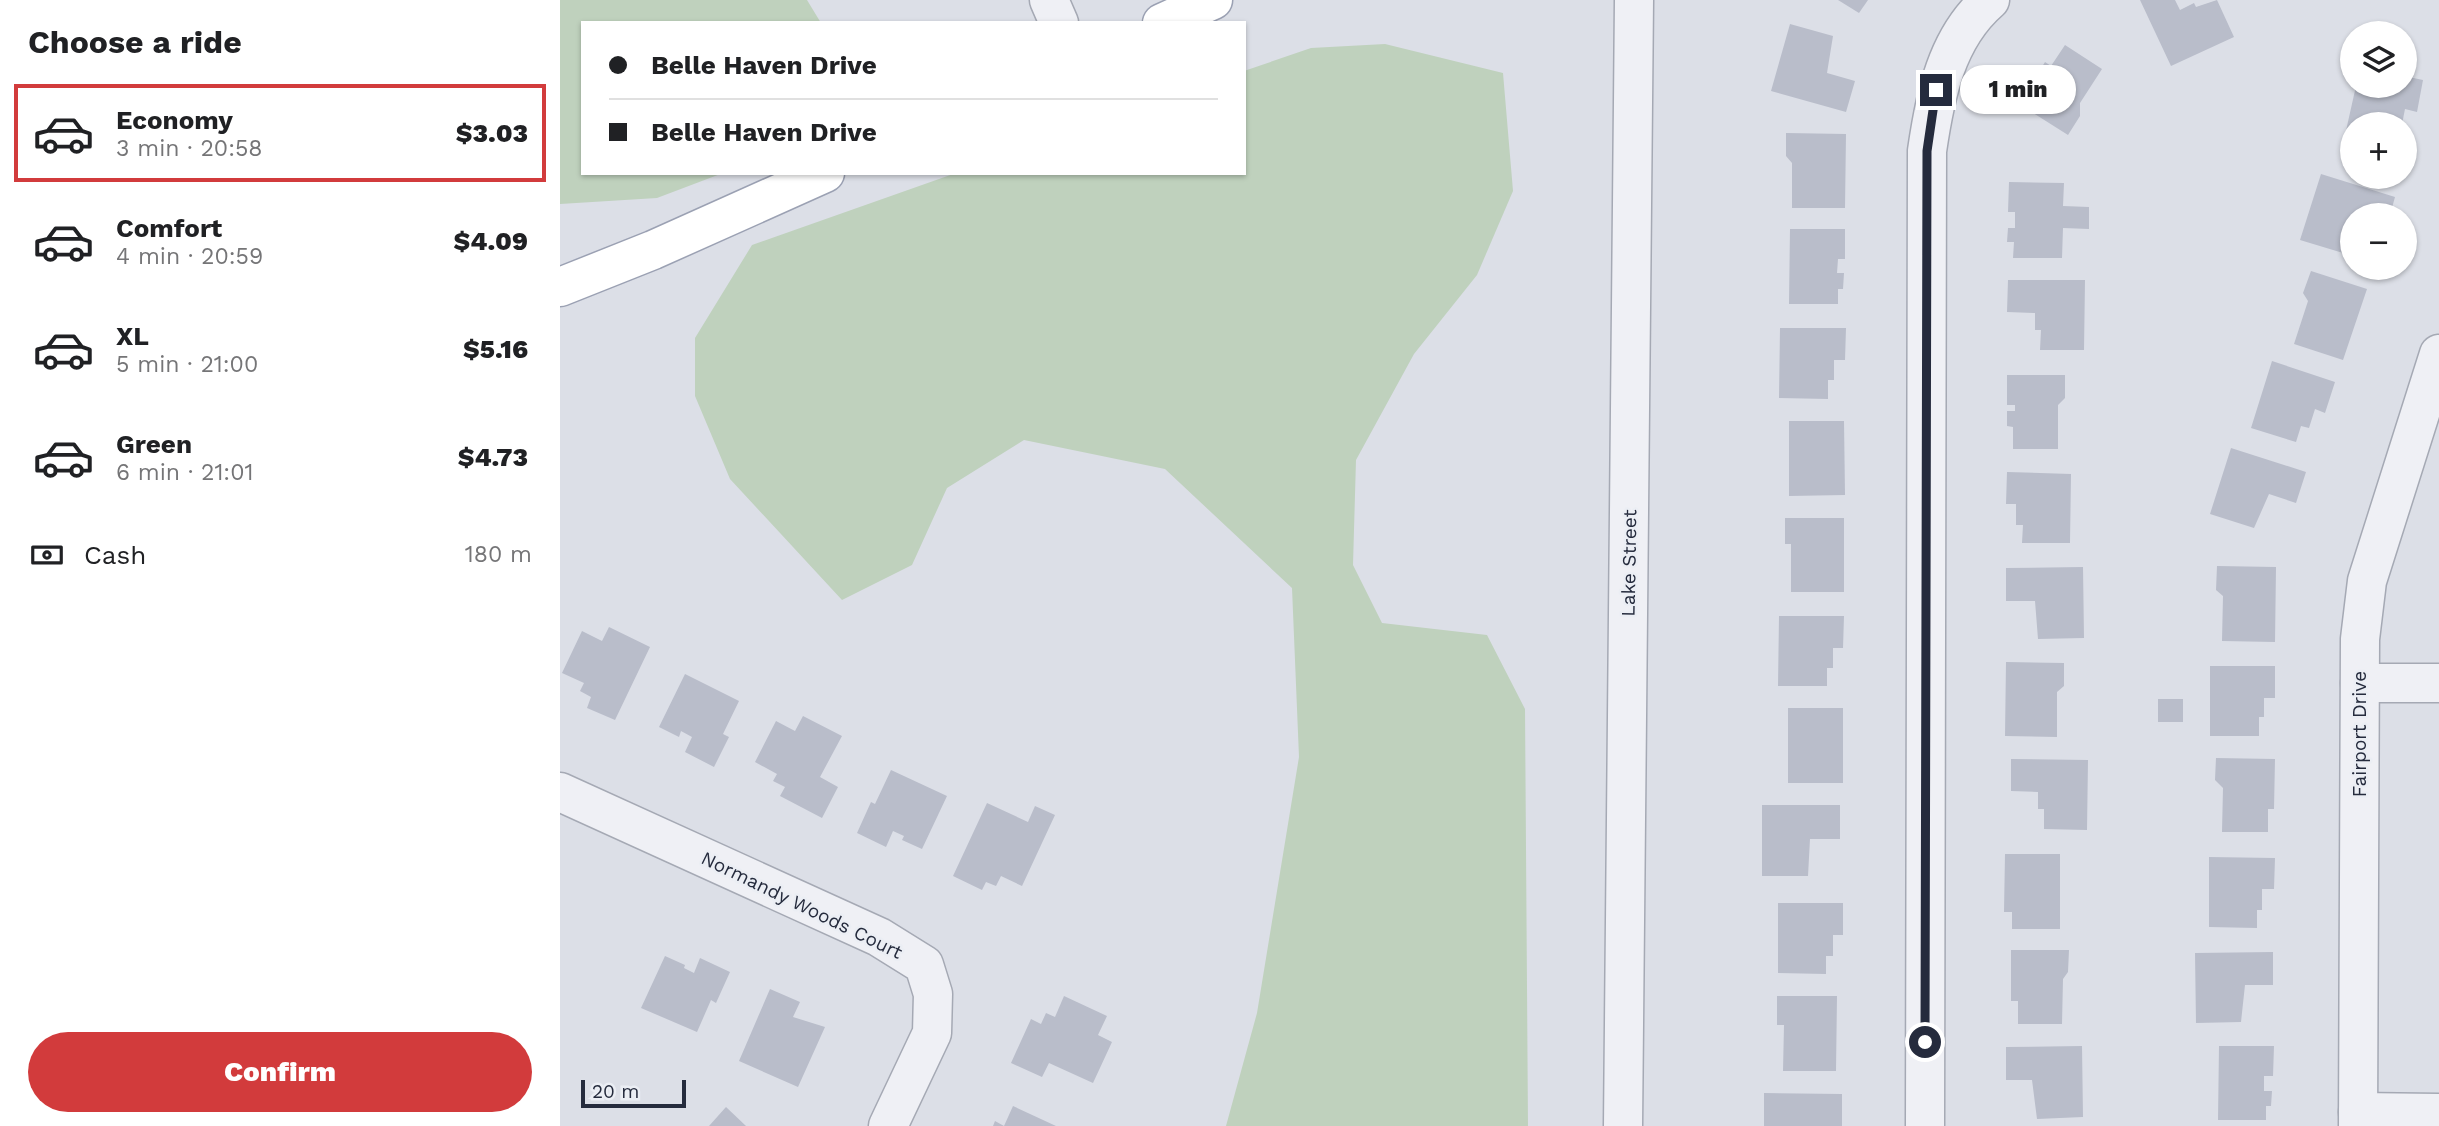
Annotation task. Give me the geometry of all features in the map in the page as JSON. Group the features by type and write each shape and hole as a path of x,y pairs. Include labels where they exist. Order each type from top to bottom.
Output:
{"main road":[{"path":"1166,21 1213,0"},
{"path":"560,287 653,250 821,175"}],"street":[{"path":"1049,0 1058,21"},
{"name":"Lake Street","path":"1623,1126 1634,0"},
{"path":"1925,1126 1927,151 1936,90 1945,68 1955,46 1990,0"},
{"name":"Fairport Drive","path":"2358,1119 2360,639 2367,581 2439,354"},
{"path":"2360,683 2439,683"},
{"name":"Normandy Woods Court","path":"560,792 879,937 924,965 933,994 932,1033 888,1126"},
{"path":"2358,1119 2439,1113"}],"green space":[{"path":"560,0 807,0 820,21 581,21 581,175 718,175 657,198 560,204"},
{"path":"1385,44 1503,73 1513,191 1477,275 1414,354 1356,460 1353,565 1382,623 1487,635 1525,709 1528,1126 1226,1126 1257,1013 1299,757 1292,588 1165,469 1024,440 947,488 912,565 842,600 730,479 695,396 695,338 752,245 950,175 1246,175 1246,70 1311,48"}],"building":[{"path":"1838,0 1868,0 1859,13"},
{"path":"2140,0 2175,0 2180,10 2194,3 2196,7 2217,0 2234,37 2171,66"},
{"path":"1790,24 1833,36 1827,73 1855,81 1846,112 1771,91"},
{"path":"2065,45 2102,69 2080,103 2080,116 2068,135 2019,104 2045,62 2051,66"},
{"path":"2417,79 2423,80 2417,112 2405,109 2404,112 2350,112 2353,98 2417,98"},
{"path":"1786,133 1846,134 1845,208 1792,208 1792,163 1786,156"},
{"path":"2321,174 2340,180 2340,189 2369,189 2395,197 2393,203 2340,203 2340,252 2300,240"},
{"path":"2009,182 2064,183 2063,206 2089,207 2089,229 2063,228 2062,258 2013,258 2014,242 2007,242 2008,228 2015,228 2015,212 2008,212"},
{"path":"1790,229 1845,229 1845,259 1838,259 1837,273 1844,273 1843,289 1838,289 1838,304 1789,304"},
{"path":"2311,271 2367,289 2343,360 2294,344 2308,301 2303,293"},
{"path":"2008,280 2085,280 2084,350 2040,350 2041,330 2035,330 2035,313 2007,312"},
{"path":"1780,328 1846,328 1845,360 1834,360 1834,380 1828,380 1828,399 1779,398"},
{"path":"2272,361 2335,382 2325,413 2315,409 2309,428 2301,426 2296,442 2251,428"},
{"path":"2007,375 2065,375 2065,398 2058,405 2058,449 2013,449 2013,427 2007,426 2007,411 2015,411 2015,405 2007,405"},
{"path":"1789,421 1844,421 1845,495 1789,496"},
{"path":"2231,448 2306,472 2296,503 2269,494 2254,528 2210,514"},
{"path":"2007,472 2071,474 2070,543 2022,543 2023,525 2016,525 2016,504 2006,504"},
{"path":"1785,518 1844,518 1844,592 1791,592 1791,544 1785,544"},
{"path":"2217,566 2276,567 2275,642 2222,641 2223,596 2216,590"},
{"path":"2083,567 2084,638 2038,639 2035,601 2006,601 2006,568"},
{"path":"1779,616 1844,616 1843,648 1833,648 1833,668 1827,668 1827,686 1778,686"},
{"path":"609,627 650,647 615,720 587,708 591,697 580,691 584,683 562,673 582,631 602,641"},
{"path":"2006,662 2064,663 2064,686 2057,692 2057,737 2005,736"},
{"path":"2210,666 2275,666 2275,698 2264,698 2264,717 2259,717 2259,736 2210,736"},
{"path":"685,674 739,701 723,734 729,737 714,767 685,752 692,737 681,731 679,737 659,727"},
{"path":"2158,699 2183,699 2183,722 2158,722"},
{"path":"1788,708 1843,708 1843,783 1788,783"},
{"path":"803,716 842,736 820,777 838,787 822,818 780,796 785,787 773,781 777,774 755,762 776,721 795,731"},
{"path":"2216,758 2275,759 2274,809 2268,809 2268,832 2222,832 2223,788 2215,780"},
{"path":"2011,759 2088,760 2087,830 2044,829 2044,809 2038,809 2038,792 2011,791"},
{"path":"891,770 947,796 922,849 902,840 904,836 893,831 886,847 857,833 871,802 875,804"},
{"path":"987,803 1028,822 1035,806 1055,815 1022,886 1001,876 996,886 986,882 982,890 953,876"},
{"path":"1762,805 1840,805 1840,839 1810,839 1808,876 1762,876"},
{"path":"2005,854 2060,854 2060,929 2012,929 2012,912 2004,912"},
{"path":"2209,857 2275,858 2274,889 2262,889 2262,910 2257,910 2257,928 2209,927"},
{"path":"1778,903 1843,903 1843,935 1833,935 1833,956 1826,956 1826,974 1778,973"},
{"path":"2011,950 2069,950 2068,972 2063,979 2062,1024 2018,1024 2018,1001 2011,1001"},
{"path":"2273,952 2273,985 2245,985 2241,1022 2196,1023 2195,953"},
{"path":"665,956 685,965 684,968 694,973 700,958 730,972 716,1003 711,1000 697,1032 641,1008"},
{"path":"770,989 800,1002 793,1017 825,1027 798,1087 739,1061"},
{"path":"1064,996 1107,1016 1098,1035 1112,1042 1093,1083 1049,1063 1042,1077 1011,1063 1031,1019 1041,1024 1046,1013 1055,1017"},
{"path":"1777,996 1837,996 1836,1071 1783,1071 1784,1025 1777,1025"},
{"path":"2082,1046 2083,1117 2037,1119 2032,1080 2006,1080 2006,1047"},
{"path":"2219,1046 2274,1046 2273,1076 2264,1076 2264,1091 2272,1091 2271,1106 2266,1106 2266,1120 2218,1120"},
{"path":"1764,1093 1842,1094 1842,1126 1764,1126"},
{"path":"1013,1106 1056,1126 1004,1126"},
{"path":"726,1107 746,1126 709,1126"}],"route":[{"path":"1925,1042 1927,151 1936,90"}]}
